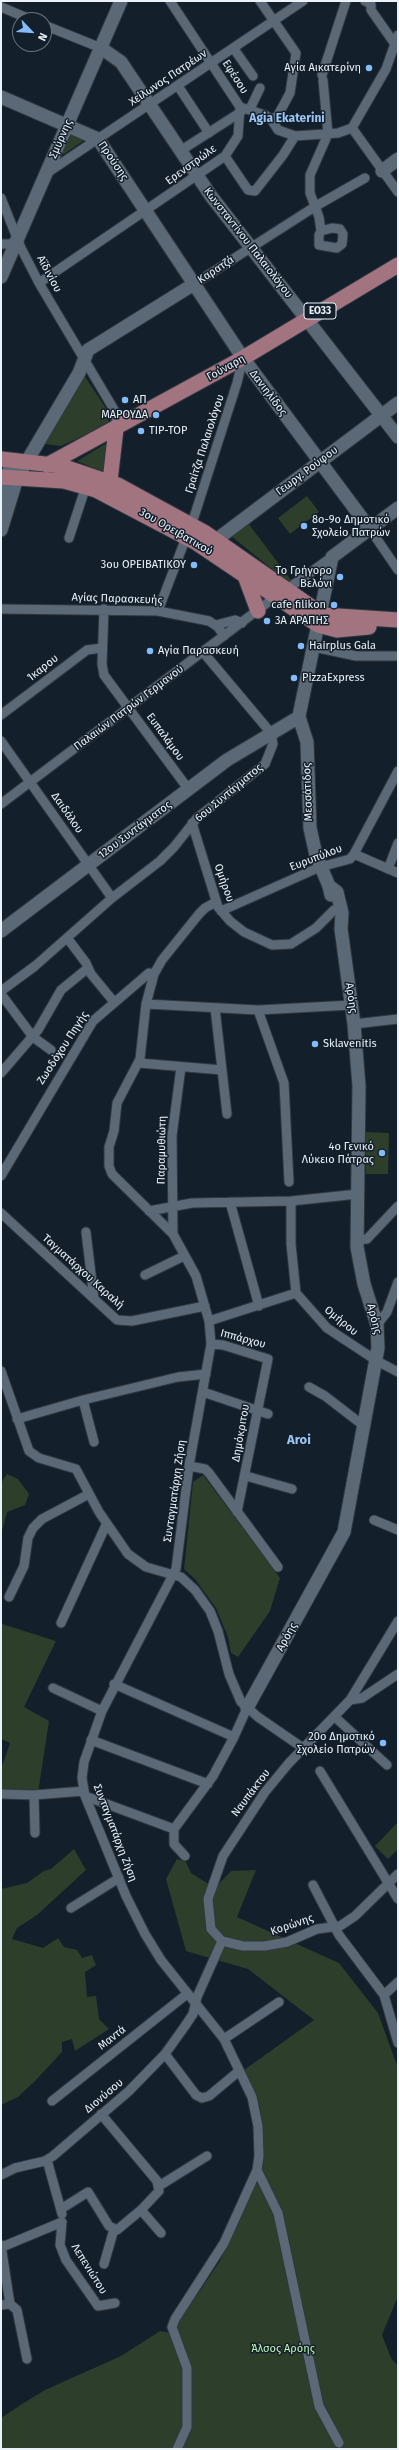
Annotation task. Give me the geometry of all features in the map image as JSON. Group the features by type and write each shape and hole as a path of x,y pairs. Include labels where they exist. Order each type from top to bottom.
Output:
{"main road":[{"name":"Γούναρη","path":"50,464 243,358 398,265"},
{"path":"110,481 116,429"},
{"name":"3ου Ορειβατικού","path":"6,459 50,464 110,481 189,531 245,576 280,594 319,619"},
{"name":"ΕΟ33","path":"8,478 50,464"},
{"name":"3ου Ορειβατικού","path":"8,478 64,481 86,486 189,531 216,540 280,594"},
{"path":"245,576 258,611"},
{"path":"319,619 342,629 381,626 398,621"}],"street":[{"name":"Σμύρνης","path":"1,277 121,1"},
{"name":"Εφέσου","path":"170,1 241,110"},
{"path":"260,1 296,53 290,93 278,117 271,119"},
{"path":"321,231 316,206 310,193 309,183 323,141 328,134 323,78 346,1"},
{"path":"180,152 241,110 250,109 271,119 278,130 295,136 328,134 352,128 386,69 397,42 371,10 371,4 365,1"},
{"name":"Χείλωνος Πατρέων","path":"46,174 150,106 300,2"},
{"path":"1,7 13,12"},
{"path":"52,28 101,48"},
{"name":"Κωνσταντίνου Παλαιολόγου","path":"101,48 121,62 180,152 250,248 398,437"},
{"path":"234,49 253,76"},
{"path":"178,86 209,133"},
{"path":"250,109 260,88"},
{"name":"Προύσης","path":"1,97 98,139 146,212"},
{"name":"Ερενστρώλε","path":"40,283 198,177 225,156 237,139 241,110"},
{"path":"352,128 398,192"},
{"path":"225,156 248,190 255,191 283,155 295,136"},
{"path":"382,171 398,159"},
{"name":"Καρατζά","path":"86,353 316,206 365,178"},
{"name":"Αϊδινίου","path":"1,198 18,239 40,283 86,353 116,413 116,429"},
{"name":"Δανιηλίδος","path":"146,212 243,358 370,529"},
{"path":"1,244 10,244 18,239"},
{"path":"1,499 8,478 27,461 79,373 86,353"},
{"name":"Γραίτζα Παλαιολόγου","path":"158,611 189,531 237,383 243,358"},
{"name":"Γεωργ. Ρούφου","path":"216,540 398,403"},
{"path":"1,530 8,478 6,459"},
{"path":"69,538 86,486"},
{"name":"Παλαιών Πατρών Γερμανού","path":"1,804 280,594 398,508"},
{"path":"370,529 398,570"},
{"path":"203,652 271,733 299,717 332,557"},
{"name":"Αγίας Παρασκευής","path":"1,609 30,611 104,609 158,611 200,618 216,625"},
{"name":"Ευπαλάμου","path":"104,609 102,648 104,675 188,790"},
{"path":"224,636 216,625 235,620 242,623"},
{"path":"314,647 356,656 398,656"},
{"name":"Ίκαρου","path":"1,715 87,650 102,648"},
{"name":"Μεσσάτιδος","path":"299,717 307,742 310,828 320,867"},
{"name":"12ου Συντάγματος","path":"1,931 234,756 271,733"},
{"name":"6ου Συντάγματος","path":"1,992 68,938 112,898 160,861 174,848 192,823 263,767 272,749 273,739 271,733"},
{"name":"Δαιδάλου","path":"1,742 112,898"},
{"name":"Ευρυπύλου","path":"221,911 320,867 345,861 354,854 397,777"},
{"name":"Ομήρου","path":"192,823 216,902 221,911 235,925 252,936 266,943 282,946 291,944 305,936 334,910"},
{"path":"388,869 398,844"},
{"path":"354,854 398,873"},
{"name":"Αρόης","path":"320,867 329,886 334,910 341,929"},
{"name":"Αρόης","path":"247,1708 343,1536 379,1339 377,1325 361,1273 357,1240 359,1080 352,1005 341,929 342,913 337,892 329,886"},
{"path":"154,974 162,960 202,911 216,902"},
{"path":"68,938 91,974 114,1002"},
{"path":"1,1073 33,1037 59,993 88,968"},
{"name":"Ζωοδόχου Πηγής","path":"1,1176 90,1024 149,973 154,974"},
{"name":"Συνταγματάρχη Ζήση","path":"154,974 146,1004 139,1063 117,1103 108,1159 115,1177 173,1234 196,1276 209,1321 211,1344 189,1466 179,1555 174,1575 114,1684 102,1710 90,1740 82,1767 84,1794 119,1878 150,1944 187,1994 224,2039 252,2096 256,2114 259,2156 257,2170"},
{"path":"1,992 33,1037 51,1050"},
{"path":"146,1004 258,1010 352,1005"},
{"path":"215,1008 227,1114"},
{"path":"258,1010 284,1083 289,1182"},
{"path":"354,1024 398,1018"},
{"path":"139,1063 222,1070"},
{"name":"Παραμυθιώτη","path":"173,1234 174,1205 172,1136 181,1067"},
{"path":"149,1211 174,1205 291,1201 358,1194"},
{"path":"209,1321 296,1293 291,1244 291,1201"},
{"path":"230,1202 259,1306"},
{"path":"357,1240 367,1239 398,1206"},
{"name":"Ταγματάρχου Καραλή","path":"1,1214 117,1320 124,1322 205,1306"},
{"path":"86,1232 94,1299"},
{"path":"145,1275 184,1256"},
{"path":"377,1325 387,1312 398,1282"},
{"name":"Ομήρου","path":"296,1293 327,1328 376,1361 398,1372"},
{"name":"Ιππάρχου","path":"211,1344 223,1345 268,1358"},
{"name":"Δημόκριτου","path":"237,1512 246,1476 256,1411 268,1358"},
{"path":"1,1371 17,1419 31,1454 42,1459 75,1468 106,1525 125,1551 138,1564 159,1572 174,1575 192,1587 210,1611 223,1645 231,1679 239,1698 247,1708 303,1748"},
{"path":"17,1419 83,1400 178,1377 206,1374"},
{"path":"309,1388 325,1396 364,1426"},
{"path":"203,1392 268,1414"},
{"path":"83,1400 94,1442"},
{"path":"189,1466 205,1469 209,1472 278,1567"},
{"path":"246,1476 292,1488"},
{"path":"9,1597 24,1566 29,1535 33,1528 42,1519 89,1494"},
{"path":"374,1520 398,1530"},
{"path":"61,1623 106,1525"},
{"name":"Ναυπάκτου","path":"222,1941 211,1929 208,1900 222,1856 265,1792 303,1748 350,1700 398,1621"},
{"path":"350,1700 362,1698 398,1674"},
{"path":"114,1684 234,1737"},
{"path":"53,1688 102,1710"},
{"path":"185,1856 174,1844 174,1829 208,1784 234,1737 247,1708"},
{"path":"335,1717 387,1765"},
{"path":"90,1740 208,1784"},
{"path":"320,1771 344,1808 398,1899"},
{"path":"1,1794 84,1794 174,1829"},
{"path":"34,1795 35,1833"},
{"name":"Κορώνης","path":"222,1941 243,1946 265,1946 287,1942 317,1928 334,1927 350,1920 398,1874"},
{"path":"71,1908 119,1878"},
{"path":"312,1885 334,1927 384,1995 398,2043"},
{"path":"195,2003 222,1941"},
{"path":"384,1995 398,1982"},
{"name":"Μαντά","path":"52,2101 187,1994"},
{"path":"224,2039 279,2002"},
{"name":"Διονύσου","path":"1,2175 11,2170 47,2160 129,2091 165,2054 191,2018 195,2003"},
{"path":"165,2054 196,2095 202,2098 209,2096 239,2071"},
{"path":"101,2114 159,2186"},
{"path":"60,2209 88,2192 106,2222 114,2229 121,2228 154,2197 159,2186 170,2182 208,2156"},
{"path":"27,2360 17,2310 5,2305 1,2246 62,2222 47,2160"},
{"path":"257,2170 278,2213 319,2406 339,2443"},
{"path":"177,2449 187,2427 187,2368 172,2328 175,2319 224,2243 257,2170"},
{"path":"141,2210 161,2233"},
{"name":"Λεπενιώτου","path":"62,2222 60,2244 66,2260 98,2306 115,2303"},
{"path":"104,2264 114,2229"}],"green space":[{"path":"70,132 86,139 64,154 61,153"},
{"path":"84,375 107,410 109,424 61,446 45,444"},
{"path":"107,443 107,471 103,472 77,461"},
{"path":"307,496 319,512 290,534 278,518"},
{"path":"248,523 291,580 288,582 231,536"},
{"path":"366,1132 389,1133 388,1174 366,1174"},
{"path":"7,1474 18,1479 29,1494 25,1505 7,1512 1,1535 1,1483"},
{"path":"203,1475 280,1578 270,1611 238,1657 231,1653 228,1637 216,1608 195,1579 184,1569 193,1482"},
{"path":"2,1624 56,1641 24,1707 49,1721 38,1793 1,1792 1,1769 10,1743 1,1739"},
{"path":"398,1822 398,1849 388,1859 375,1846"},
{"path":"74,1849 86,1870 37,1915 17,1928 12,1939 43,1948 58,1938 64,1947 77,1950 82,1958 92,1955 96,1965 85,1972 87,1997 96,1996 99,2019 109,2029 75,2051 72,2039 62,2042 62,2052 35,2081 18,2097 1,2105 1,1889 27,1883 44,1871 51,1869"},
{"name":"Άλσος Αρόης","path":"177,1859 186,1862 191,1873 215,1888 231,1871 256,1870 237,1917 339,1963 378,2013 398,2068 398,2296 382,2335 391,2358 398,2366 398,2449 1,2449 1,2418 45,2390 121,2356 160,2331 172,2333 178,2330 178,2323 220,2261 263,2159 260,2109 256,2095 244,2070 314,2020 248,1969 186,1951 166,1879"}],"place":[{"name":"Αγία Αικατερίνη","path":"369,68"},
{"name":"ΑΠ","path":"125,400"},
{"name":"ΜΑΡΟΥΔΑ","path":"156,415"},
{"name":"TIP-TOP","path":"141,431"},
{"name":"8o-9ο Δημοτικό Σχολείο Πατρών","path":"304,526"},
{"name":"3ου ΟΡΕΙΒΑΤΙΚΟΥ","path":"194,565"},
{"name":"Το Γρήγορο Βελόνι","path":"340,577"},
{"name":"cafe filikon","path":"334,605"},
{"name":"3Α ΑΡΑΠΗΣ","path":"267,621"},
{"name":"Hairplus Gala","path":"301,646"},
{"name":"Αγία Παρασκευή","path":"150,651"},
{"name":"PizzaExpress","path":"294,678"},
{"name":"Sklavenitis","path":"315,1044"},
{"name":"4ο Γενικό Λύκειο Πάτρας","path":"382,1153"},
{"name":"20ο Δημοτικό Σχολείο Πατρών","path":"383,1743"}],"district":[{"name":"Agia Ekaterini","path":"287,119"},
{"name":"Aroi","path":"299,1440"}]}
